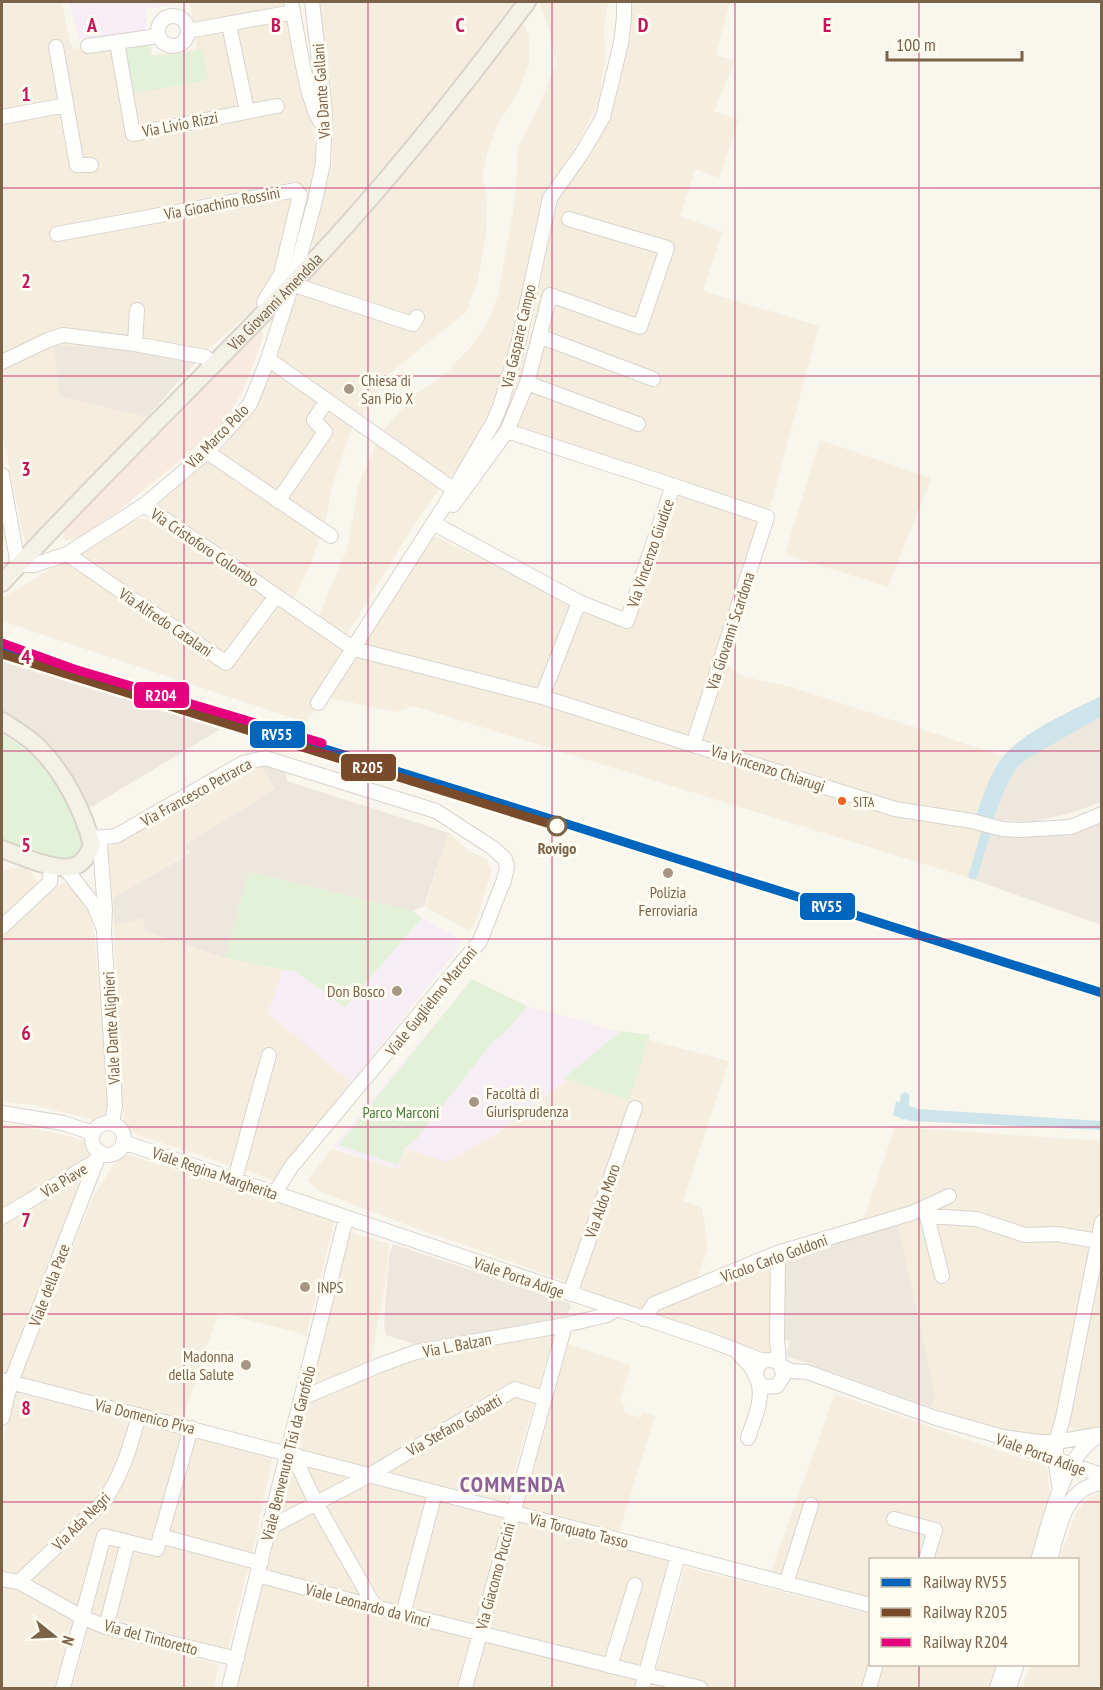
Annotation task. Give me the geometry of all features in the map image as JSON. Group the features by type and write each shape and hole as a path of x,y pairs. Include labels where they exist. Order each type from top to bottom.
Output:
{"main road":[{"name":"Via Giovanni Amendola","path":"2,583 292,284 406,157 523,8"},
{"path":"2,721 38,746 52,762 78,805 91,835 92,845 77,866 58,867 6,854"}],"street":[{"name":"Via Dante Gallani","path":"292,284 315,201 323,162 326,127 316,2"},
{"name":"Via Gaspare Campo","path":"318,703 443,508 493,423 508,385 550,198 582,153 603,117 621,43 624,2"},
{"path":"188,31 229,25 292,7 310,94 318,119 321,125 326,127"},
{"path":"170,16 184,21 188,31 185,40 173,47 164,44 158,36 161,21 170,16"},
{"path":"229,25 248,111"},
{"path":"88,46 158,36"},
{"name":"Via Livio Rizzi","path":"117,43 133,134 277,106"},
{"path":"56,47 77,165 91,165"},
{"path":"2,117 66,105"},
{"name":"Via Gioachino Rossini","path":"57,234 296,190 300,195 290,244 281,274 264,302 267,309"},
{"path":"443,508 451,507 507,431 527,383 550,295 640,327 667,248 569,219"},
{"path":"292,284 413,324 417,317"},
{"name":"Via Marco Polo","path":"144,505 207,452 250,404 268,359 292,284"},
{"path":"135,344 137,310"},
{"path":"2,362 63,335 135,344 205,357 213,364"},
{"path":"539,336 653,379"},
{"path":"268,359 453,489"},
{"path":"527,383 638,424"},
{"path":"278,501 325,432 314,420 327,400"},
{"name":"Via Vincenzo Giudice","path":"507,431 767,517"},
{"path":"207,452 331,536"},
{"path":"2,475 18,565"},
{"name":"Via Vincenzo Giudice","path":"579,602 627,621 673,485"},
{"name":"Via Cristoforo Colombo","path":"18,565 34,565 67,554 144,505 354,650"},
{"name":"Via Giovanni Scardona","path":"693,745 767,517"},
{"path":"432,524 579,602 542,697"},
{"name":"Via Alfredo Catalani","path":"67,554 226,663 276,596"},
{"name":"Via Vincenzo Chiarugi","path":"354,650 542,697 895,809 972,821 1002,829 1020,830 1071,827 1101,814"},
{"name":"Via Francesco Petrarca","path":"91,835 116,836 224,773 255,759 272,760 436,811"},
{"name":"Viale Guglielmo Marconi","path":"275,1193 291,1167 458,969 485,931 504,880 507,867 505,859 493,848 436,811"},
{"path":"91,835 100,845 105,910 104,932"},
{"path":"2,927 50,882 58,867 94,905 104,932"},
{"name":"Viale Dante Alighieri","path":"104,932 115,1105 112,1123"},
{"path":"235,1179 269,1055"},
{"name":"Via Aldo Moro","path":"570,1294 635,1108"},
{"path":"2,1113 63,1123 93,1133"},
{"path":"112,1123 123,1132 123,1142 114,1154 104,1154 98,1157 93,1144 93,1133 98,1126 112,1123"},
{"name":"Viale Regina Margherita","path":"123,1142 306,1205"},
{"name":"Via Piave","path":"2,1217 98,1157"},
{"name":"Viale della Pace","path":"2,1418 6,1381 98,1157"},
{"name":"Vicolo Carlo Goldoni","path":"644,1319 654,1304 777,1253 912,1213 949,1196"},
{"name":"Viale Porta Adige","path":"306,1205 772,1362 791,1371 807,1372 1101,1475"},
{"path":"942,1276 927,1216 976,1219 1016,1233 1057,1234 1098,1241"},
{"name":"Viale Benvenuto Tisi da Garofolo","path":"229,1689 269,1528 293,1454 303,1393 346,1218"},
{"path":"1060,1490 1056,1442 1063,1418 1101,1222"},
{"path":"759,1404 777,1385 783,1374 772,1362 772,1355 777,1346 778,1258"},
{"name":"Via L. Balzan","path":"303,1393 309,1395 416,1352 607,1315 616,1309"},
{"name":"Via Giacomo Puccini","path":"465,1689 565,1324"},
{"name":"Viale Porta Adige","path":"733,1349 742,1356 764,1387 777,1385 795,1377 814,1376"},
{"path":"748,1438 759,1404 760,1388 756,1368 772,1362"},
{"name":"Via Domenico Piva","path":"6,1381 293,1454"},
{"name":"Via Stefano Gobatti","path":"269,1528 368,1476 515,1389 543,1398"},
{"name":"Via Ada Negri","path":"18,1582 104,1501 123,1468 139,1415"},
{"path":"1063,1418 1066,1432 1071,1436 1080,1437"},
{"path":"63,1689 104,1536 157,1549 191,1428"},
{"name":"Viale Porta Adige","path":"981,1432 1017,1440 1056,1442 1101,1434"},
{"path":"1039,1558 1060,1490 1072,1465 1084,1446 1101,1434"},
{"path":"293,1454 316,1503 375,1607"},
{"name":"Via Torquato Tasso","path":"293,1454 368,1476 869,1605"},
{"path":"1051,1558 1065,1511 1073,1497 1090,1484 1101,1483"},
{"path":"403,1614 435,1493"},
{"path":"786,1584 811,1505"},
{"path":"894,1519 935,1530 927,1558"},
{"name":"Viale Leonardo da Vinci","path":"160,1536 375,1607 610,1666 647,1684 700,1689"},
{"path":"106,1627 128,1542"},
{"path":"647,1684 678,1556"},
{"name":"Via del Tintoretto","path":"2,1579 18,1582 82,1617 106,1627 237,1659"},
{"path":"610,1666 635,1585"},
{"path":"869,1689 876,1666"},
{"path":"997,1689 1005,1666"},
{"path":"1009,1689 1017,1666"}],"shaded area":[{"path":"2,2 62,2 73,49 151,42 152,55 197,49 190,2 290,2 311,107 316,150 313,177 292,248 261,303 206,351 59,396 147,417 26,547 2,433"},
{"path":"69,2 187,2 146,9 146,30 80,40"},
{"path":"307,2 514,2 462,76 322,245 316,246 311,240 332,164 332,149 327,105"},
{"path":"540,2 608,2 604,26 605,61 598,103 580,139 553,180 541,209 534,230 518,330 489,418 462,464 442,485 414,525 345,638 317,620 347,549 359,484 381,432 416,394 442,377 471,347 490,318 499,292 515,200 518,147 541,101 556,63"},
{"path":"621,2 730,2 716,55 735,60 714,111 738,120 719,178 695,169 680,216 722,232 703,291 819,326 727,666 745,677 791,687 1003,756 995,767 975,818 910,808 436,662 361,645 426,532 576,607 626,628 671,486 581,457 501,425 531,333 553,214 564,187 611,107"},
{"path":"521,18 529,37 529,63 519,90 499,122 489,146 482,175 487,201 486,235 477,283 466,312 389,374 350,433 332,487 325,522 312,561 296,595 289,602 151,501 238,422 286,303 346,241"},
{"path":"256,328 262,331 263,338 243,391 229,415 213,433 119,510 78,538 66,540 63,538 64,531 112,481 207,373"},
{"path":"54,346 206,351 147,417 59,396"},
{"path":"820,440 931,478 888,587 785,554"},
{"path":"135,519 151,519 359,654 499,692 911,818 938,823 982,825 969,878 414,706 395,712 327,697 305,722 2,621 2,598"},
{"path":"2,659 221,729 86,810 2,715"},
{"path":"1101,717 1101,802 1074,812 1032,822 993,820 1007,784 1017,767 1030,756"},
{"path":"259,762 275,789 185,845 190,852 113,898 107,848"},
{"path":"259,762 284,768 287,781 449,833 424,906 413,911 249,872 225,958 144,930 145,918 114,925 113,898 190,853 185,845 275,789"},
{"path":"1101,815 1101,925 969,878 982,825 1023,834"},
{"path":"449,833 469,851 486,859 492,870 477,918 470,931 425,907"},
{"path":"27,866 39,884 2,920 2,871"},
{"path":"64,883 78,892 89,905 94,933 110,1100 101,1122 35,1105 2,1102 2,935 53,888"},
{"path":"145,917 145,930 225,958 283,969 268,1013 351,1082 274,1180 126,1131 120,1094 114,925"},
{"path":"423,918 462,941 351,1082 268,1013 283,969 296,972 345,1007"},
{"path":"472,979 527,1006 627,1034 494,1135 447,1162 406,1149 398,1169 333,1147"},
{"path":"627,1034 729,1061 683,1201 702,1208 708,1248 697,1278 745,1258 864,1218 895,1127 1102,1141 1101,1201 1056,1432 1047,1437 1007,1432 931,1407 935,1395 774,1258 769,1353 618,1303 565,1281 394,1220 321,1192 307,1180 332,1149 398,1169 406,1149 448,1161 495,1135"},
{"path":"2,1123 88,1141 94,1158 2,1214"},
{"path":"121,1153 293,1204 335,1219 306,1335 219,1312 182,1421 19,1380 93,1197"},
{"path":"85,1175 8,1377 2,1375 2,1225"},
{"path":"897,1222 935,1395 931,1407 786,1356 790,1341 780,1338 781,1256"},
{"path":"350,1232 389,1244 385,1282 366,1377 401,1361 555,1331 505,1503 365,1469 302,1450 299,1430"},
{"path":"1101,1243 1101,1426 1079,1432 1067,1425"},
{"path":"393,1244 569,1303 571,1307 566,1318 417,1345 386,1335 384,1323 389,1256"},
{"path":"566,1343 631,1365 620,1400 625,1405 623,1412 641,1418 642,1412 655,1416 618,1535 520,1507"},
{"path":"15,1393 86,1409 154,1429 179,1432 272,1459 228,1649 84,1612 57,1688 2,1688 2,1447"},
{"path":"835,1394 1047,1467 1051,1506 1035,1558 869,1558 869,1600 770,1574"},
{"path":"287,1459 362,1482 505,1516 459,1688 237,1688 259,1578"},
{"path":"1101,1492 1101,1688 1022,1688 1030,1666 1079,1666 1079,1558 1060,1558 1076,1512 1087,1500"},
{"path":"516,1517 668,1560 636,1688 469,1688"},
{"path":"685,1567 869,1614 869,1666 1003,1666 995,1688 651,1688"},
{"path":"88,1628 219,1665 213,1688 72,1688"}],"green space":[{"path":"150,43 152,57 202,50 208,80 132,94 125,46"},
{"path":"2,734 36,758 60,790 81,836 81,848 74,856 60,858 2,841"},
{"path":"249,872 413,911 422,918 345,1007 296,972 225,958"},
{"name":"Parco Marconi","path":"472,979 527,1006 526,1008 499,1039 495,1039 417,1138 405,1148 398,1165 339,1145"},
{"path":"621,1031 650,1035 629,1100 564,1078"}],"water":[{"path":"1101,696 1101,717 1030,757 1017,767 1007,784 993,820 975,818 997,765 1017,743 1044,725"},
{"path":"896,1101 918,1109 1101,1121 1101,1130 911,1121 893,1115"}],"waterway":[{"path":"973,875 990,820"},
{"path":"903,1115 905,1097"}],"rail line":[{"name":"R204","path":"2,643 74,669 322,743"},
{"name":"RV55","path":"2,649 1102,993"},
{"name":"R205","path":"2,654 563,828"}],"place":[{"name":"Chiesa di San Pio X","path":"349,389"},
{"name":"SITA","path":"842,801"},
{"name":"Rovigo","path":"557,826"},
{"name":"Polizia Ferroviaria","path":"668,873"},
{"name":"Don Bosco","path":"397,991"},
{"name":"Facoltà di Giurisprudenza","path":"474,1102"},
{"name":"INPS","path":"305,1287"},
{"name":"Madonna della Salute","path":"246,1365"}],"district":[{"name":"COMMENDA","path":"513,1484"}]}
